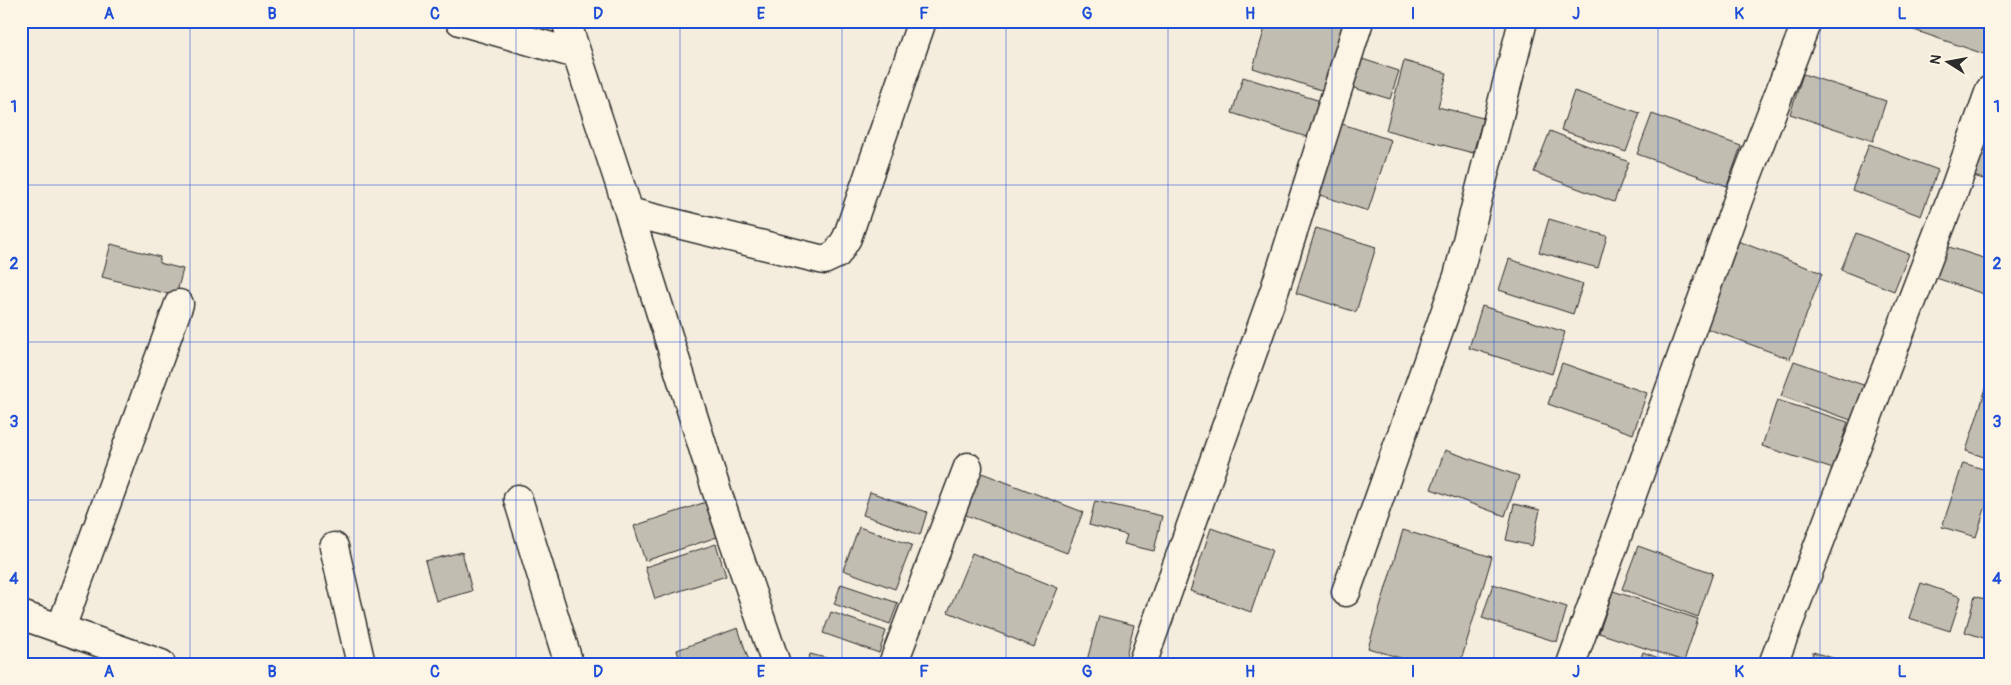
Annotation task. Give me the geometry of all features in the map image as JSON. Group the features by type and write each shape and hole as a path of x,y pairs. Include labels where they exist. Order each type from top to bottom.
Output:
{"street":[{"path":"460,21 576,54"},
{"path":"566,21 629,212 717,492 776,664"},
{"path":"629,212 824,260 837,254 847,238 922,21"},
{"path":"1142,664 1275,289 1359,21"},
{"path":"1346,592 1458,276 1523,21"},
{"path":"1571,664 1738,200 1807,21"},
{"path":"1773,664 1947,210 1990,90"},
{"path":"61,628 179,304"},
{"path":"893,664 968,467"},
{"path":"518,499 569,664"},
{"path":"334,547 361,664"},
{"path":"21,615 161,664"}],"building":[{"path":"1267,21 1346,21 1324,91 1253,68"},
{"path":"1913,21 1990,21 1990,38 1984,54 1911,29"},
{"path":"1350,55 1399,71 1390,99 1341,84"},
{"path":"1404,61 1447,73 1438,107 1483,118 1473,153 1386,130"},
{"path":"1803,74 1886,101 1873,141 1790,114"},
{"path":"1243,77 1327,103 1316,140 1232,113"},
{"path":"1574,91 1640,113 1626,152 1561,130"},
{"path":"1652,114 1741,146 1727,186 1637,154"},
{"path":"1330,120 1391,140 1368,211 1308,191"},
{"path":"1550,131 1629,162 1614,202 1534,172"},
{"path":"1980,132 1990,135 1990,181 1967,174"},
{"path":"1869,144 1938,170 1921,216 1852,190"},
{"path":"1549,219 1607,236 1598,268 1539,252"},
{"path":"1316,228 1376,247 1356,312 1296,293"},
{"path":"1856,233 1909,254 1894,291 1841,270"},
{"path":"1735,240 1822,273 1790,359 1703,327"},
{"path":"111,244 160,257 159,263 183,269 176,296 102,277"},
{"path":"1946,246 1990,260 1990,296 1936,278"},
{"path":"1509,259 1583,284 1573,314 1499,290"},
{"path":"1482,306 1565,332 1552,374 1469,348"},
{"path":"1794,361 1866,386 1854,421 1781,396"},
{"path":"1562,363 1647,393 1633,434 1548,404"},
{"path":"1987,385 1990,385 1990,459 1966,451"},
{"path":"1777,400 1848,422 1833,469 1762,446"},
{"path":"1445,450 1519,476 1505,516 1431,489"},
{"path":"1963,463 1990,471 1990,493 1976,537 1942,527"},
{"path":"974,470 1083,512 1067,553 958,512"},
{"path":"870,492 927,512 920,535 863,515"},
{"path":"1095,501 1162,516 1154,551 1124,544 1127,535 1089,525"},
{"path":"706,502 717,537 645,561 634,526"},
{"path":"1514,504 1540,510 1532,546 1506,540"},
{"path":"859,527 912,545 895,589 843,570"},
{"path":"1211,528 1272,550 1251,612 1190,591"},
{"path":"1403,530 1492,557 1460,664 1420,664 1368,648"},
{"path":"716,544 726,576 655,599 645,567"},
{"path":"1638,546 1713,573 1698,617 1622,589"},
{"path":"462,552 472,591 436,601 425,561"},
{"path":"972,553 1058,588 1034,647 948,612"},
{"path":"1921,583 1961,597 1950,631 1909,618"},
{"path":"841,584 898,603 890,624 834,604"},
{"path":"1493,584 1567,607 1557,642 1482,618"},
{"path":"1613,591 1698,619 1684,661 1599,633"},
{"path":"1975,596 1990,601 1990,640 1965,632"},
{"path":"831,612 886,631 879,653 823,633"},
{"path":"1099,616 1134,625 1124,664 1086,664"},
{"path":"738,628 750,664 681,664 677,650"},
{"path":"1643,652 1674,664 1639,664"},
{"path":"1813,652 1852,664 1810,664"},
{"path":"810,654 850,664 808,664"}]}
